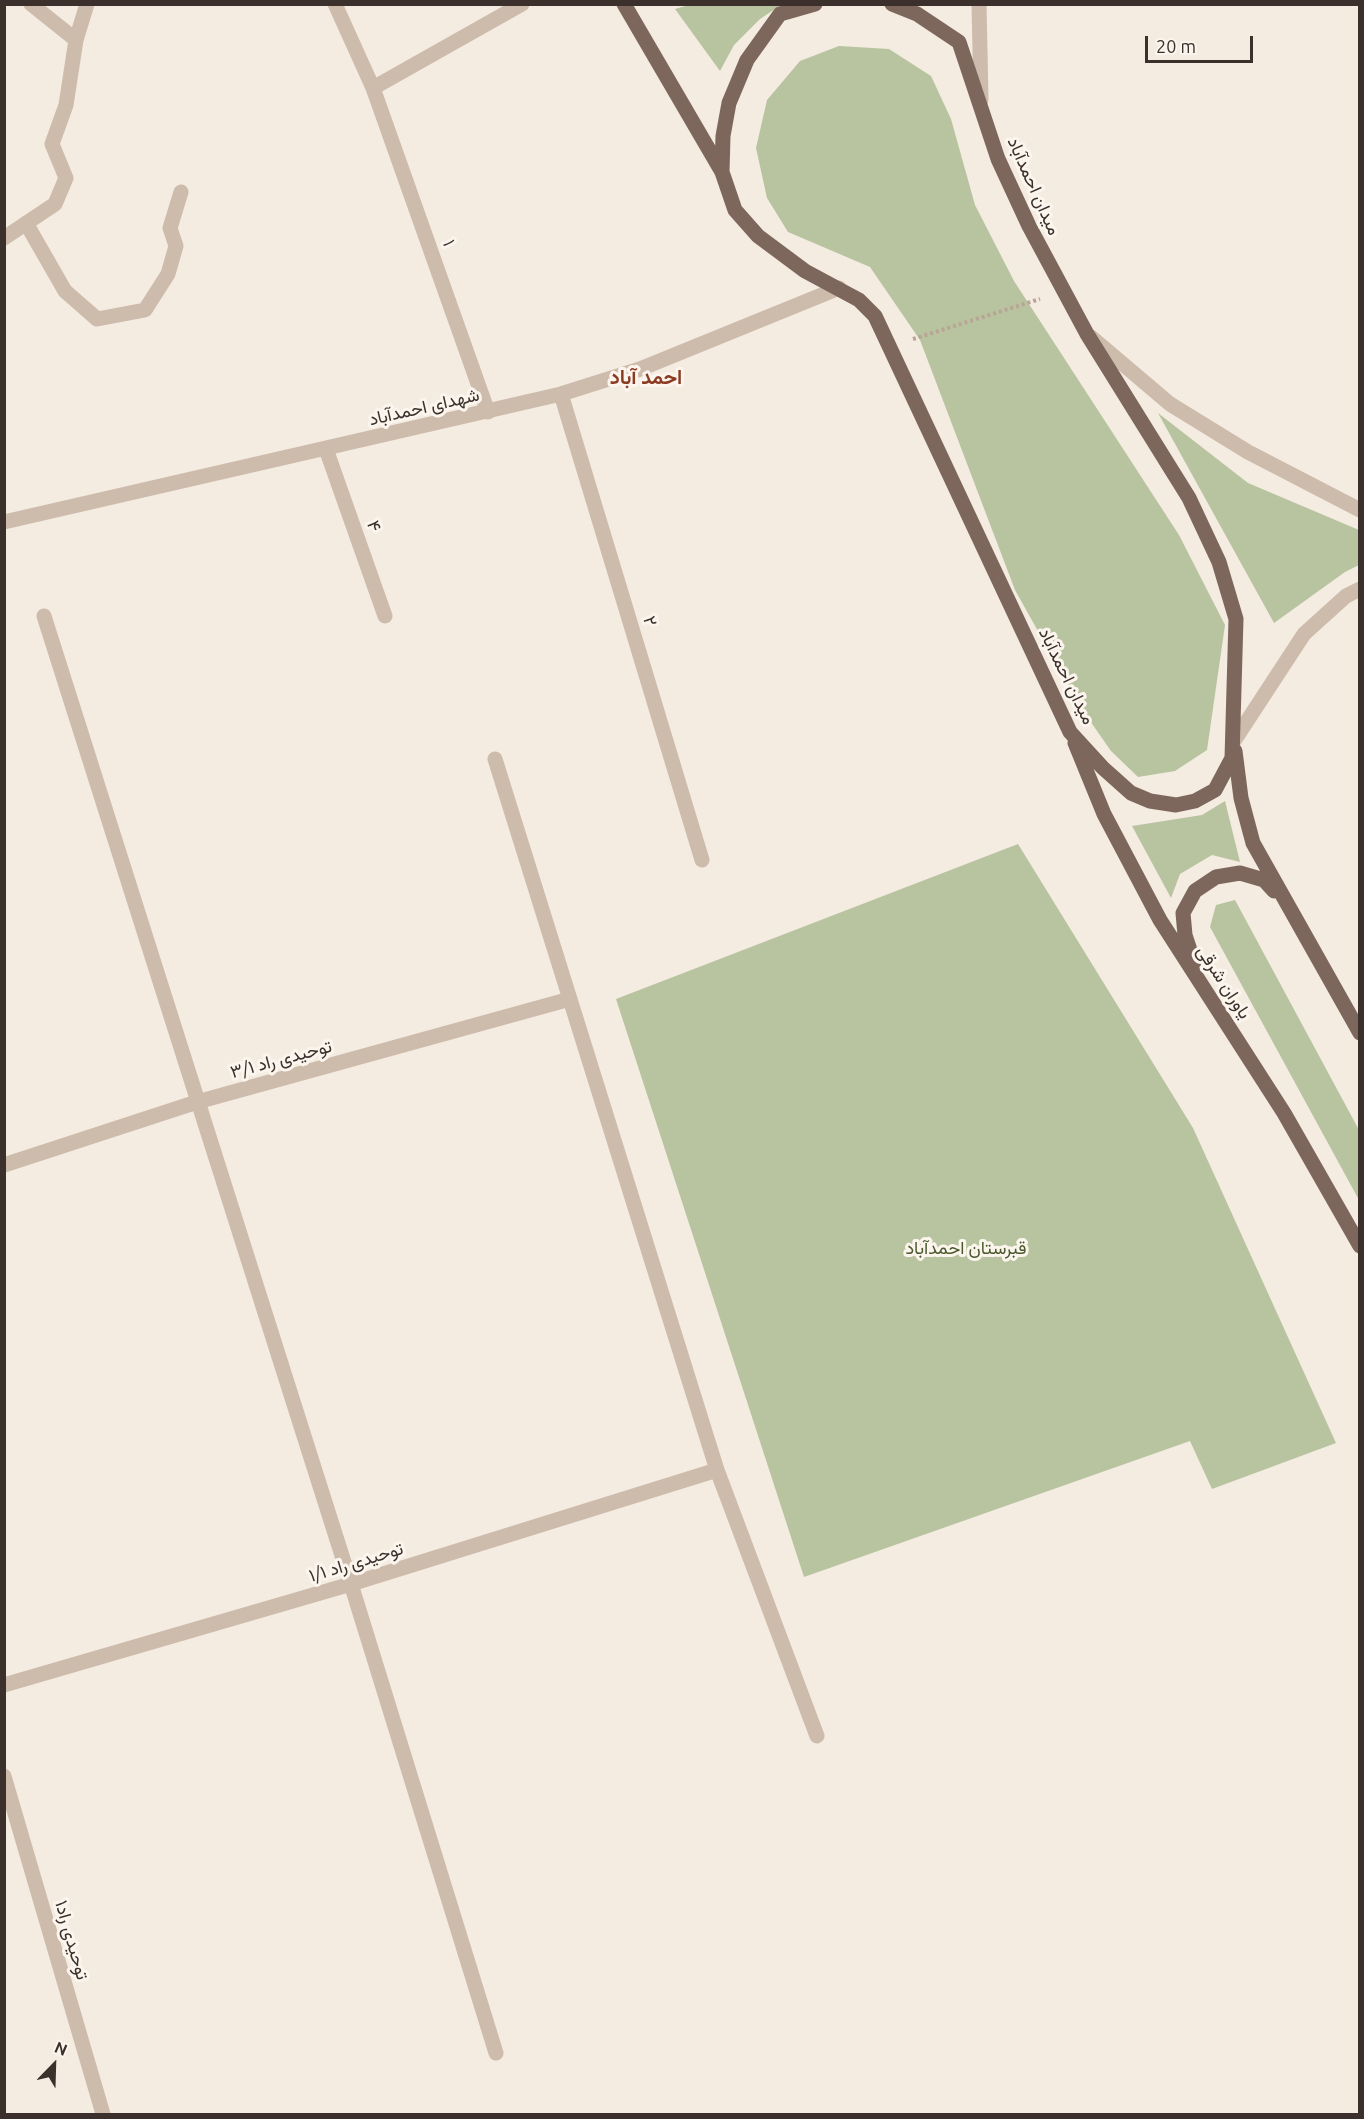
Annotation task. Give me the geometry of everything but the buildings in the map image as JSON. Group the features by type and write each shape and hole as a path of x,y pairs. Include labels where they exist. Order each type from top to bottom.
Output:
{"main road":[{"path":"624,4 722,172"},
{"name":"میدان احمدآباد","path":"815,4 780,14 747,60 729,104 723,136 722,172 735,210 758,236 805,270 859,300 875,316 1070,732 1103,768 1131,793 1150,801 1176,805 1195,801 1215,790 1232,758 1234,741 1236,619 1219,562 1189,498 1088,334 1024,217 998,159 958,42 917,14 892,4"},
{"name":"یاوران شرقی","path":"1070,732 1104,814 1154,909 1284,1113 1359,1246"},
{"path":"1234,741 1241,798 1253,843 1359,1033"},
{"path":"1199,978 1185,935 1183,913 1195,891 1216,878 1240,873 1264,880 1294,917"}],"street":[{"path":"31,4 76,40"},
{"path":"4,238 55,204 66,178 52,144 66,105 76,40 87,4"},
{"name":"۱","path":"335,4 373,88 488,412"},
{"path":"373,88 522,4"},
{"path":"979,4 981,110"},
{"path":"26,223 65,291 97,319 146,310 168,274 176,246 170,228 181,192"},
{"name":"شهدای احمدآباد","path":"6,518 327,449 561,394 640,369 839,288"},
{"path":"1088,334 1170,404 1257,457 1359,510"},
{"name":"۲","path":"561,394 702,860"},
{"name":"۴","path":"327,449 385,616"},
{"path":"1234,741 1304,634 1346,596 1359,589"},
{"path":"44,616 351,1584 496,2053"},
{"path":"495,759 717,1470 817,1736"},
{"name":"۳/۱ توحیدی راد","path":"4,1165 197,1102 570,999"},
{"name":"۱/۱ توحیدی راد","path":"4,1685 351,1584 717,1470"},
{"name":"توحیدی راد۱","path":"4,1776 103,2115"}],"path":[{"path":"889,346 1064,291"}],"green space":[{"path":"689,5 781,5 760,19 734,45 720,71 675,9"},
{"path":"839,46 889,49 931,76 951,119 975,205 1014,281 1179,535 1225,625 1207,750 1175,771 1138,777 1111,751 1081,708 1015,590 920,340 870,267 788,232 767,198 756,148 767,100 800,61"},
{"path":"1158,413 1248,483 1359,530 1359,565 1345,572 1274,623"},
{"path":"1225,801 1240,862 1212,855 1180,874 1171,898 1132,826 1202,815"},
{"name":"قبرستان احمدآباد","path":"1018,844 1193,1128 1336,1443 1212,1489 1190,1441 804,1577 616,999"},
{"path":"1235,900 1359,1130 1359,1200 1210,927 1216,905"}],"district":[{"name":"احمد آباد","path":"646,377"}]}
